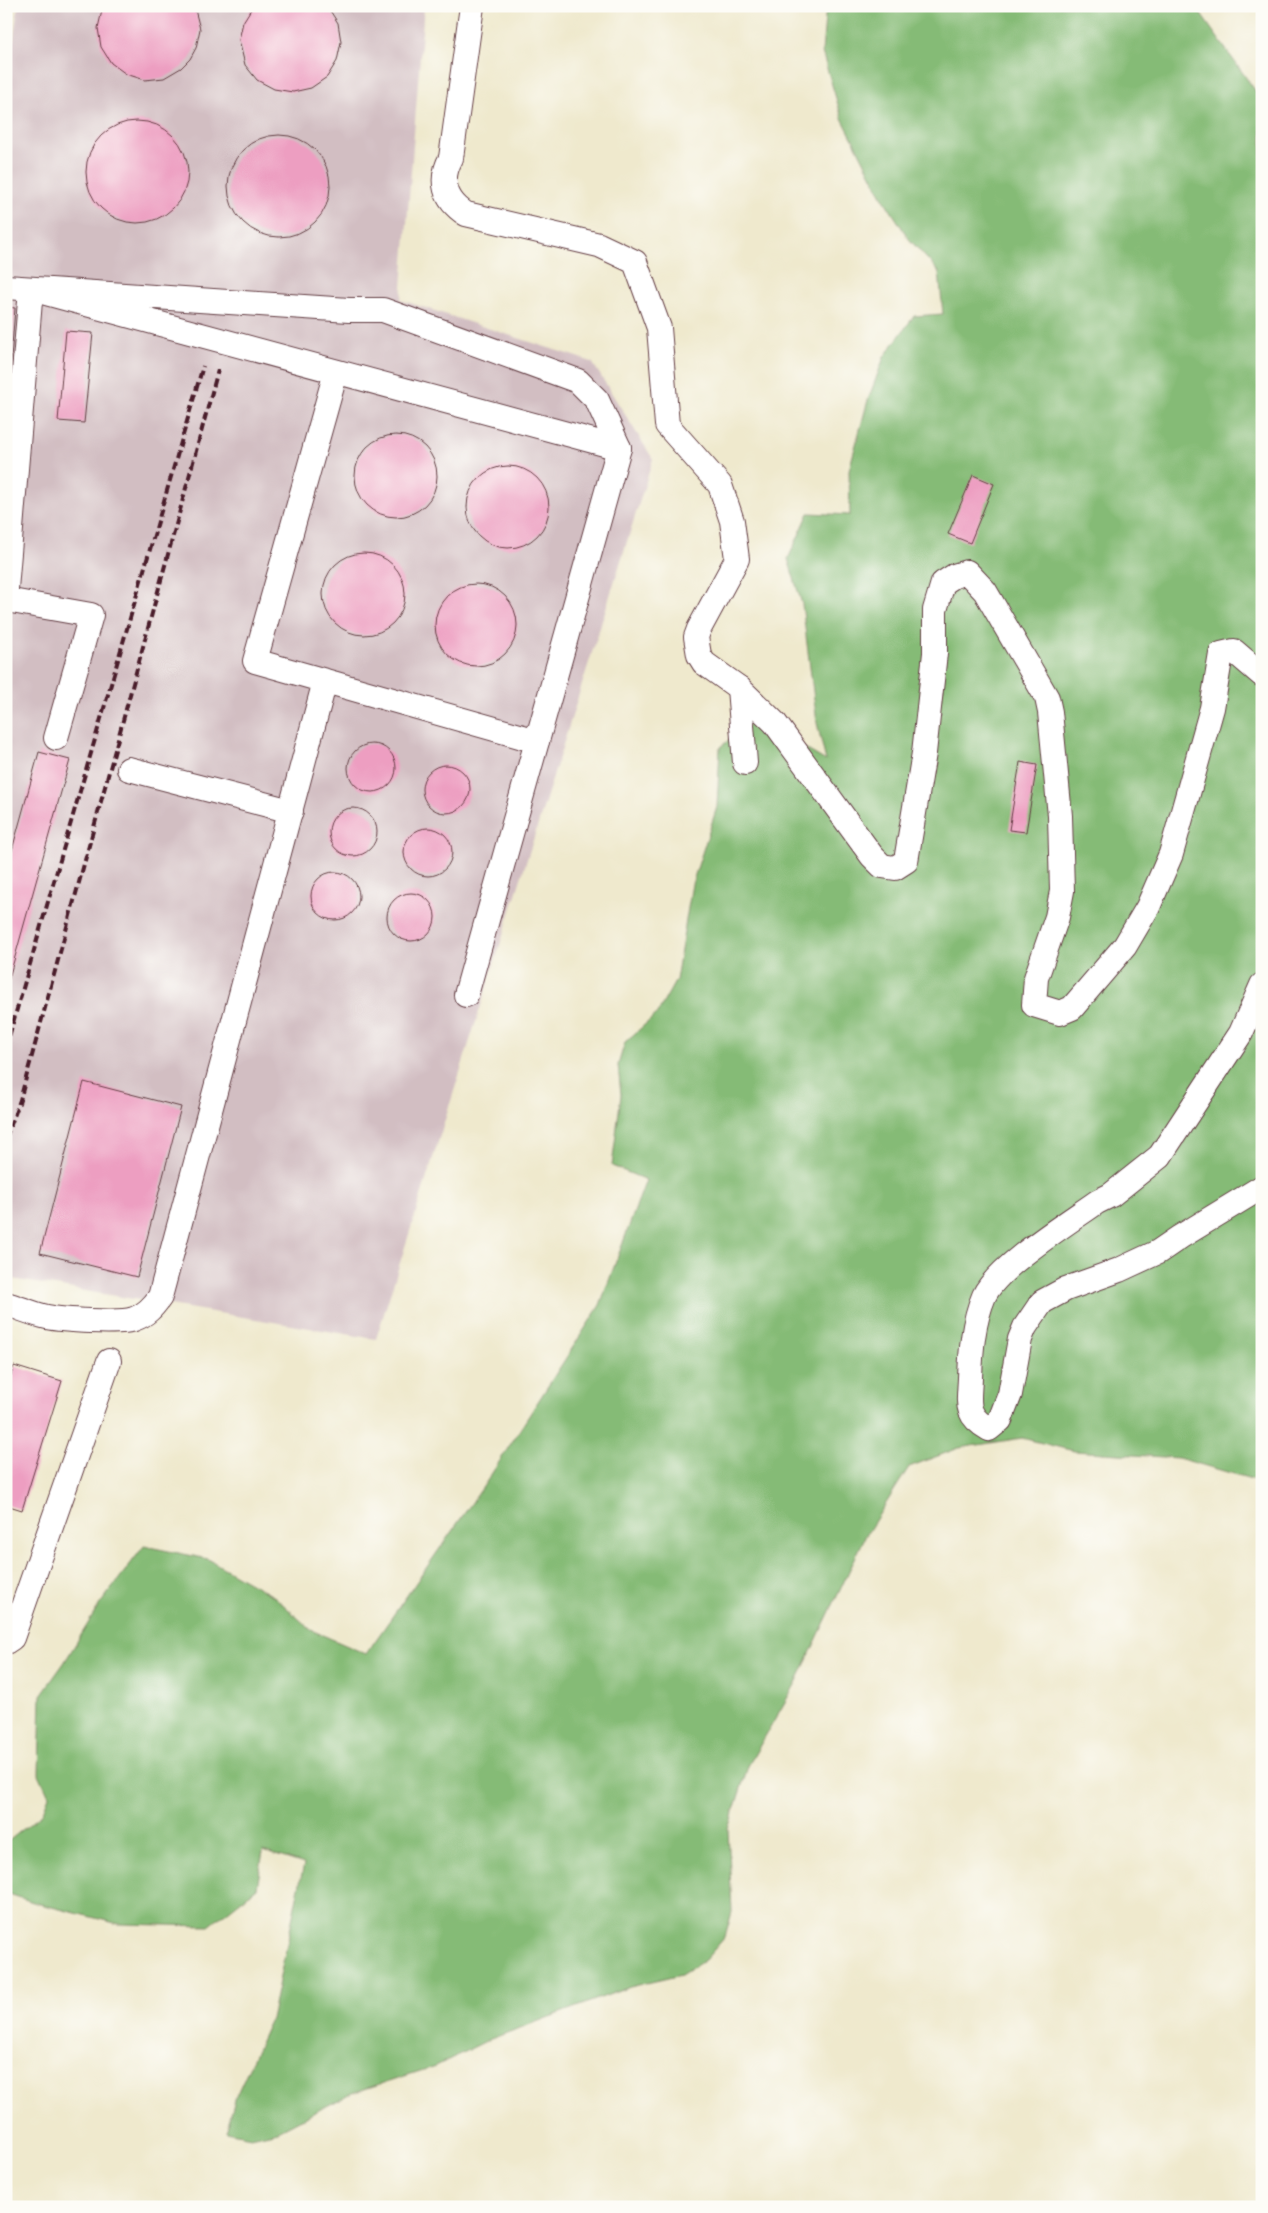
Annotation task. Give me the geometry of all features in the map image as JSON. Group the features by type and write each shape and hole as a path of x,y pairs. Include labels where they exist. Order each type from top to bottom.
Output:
{"street":[{"path":"472,6 451,158 443,178 445,189 449,199 456,208 466,214 599,245 635,262 660,328 668,424 720,485 732,521 737,559 699,629 696,646 704,663 739,688 775,723 872,856 882,866 888,868 895,868 906,861 924,753 935,653 935,610 943,583 954,576 967,572 985,591 1047,698 1060,816 1062,891 1057,917 1036,978 1034,1005 1060,1014 1072,1008 1125,946 1148,907 1171,854 1212,708 1221,654 1234,650 1262,675"},
{"path":"6,287 350,310 383,310 578,381 597,400 619,448 466,996"},
{"path":"31,289 619,448"},
{"path":"6,590 31,289"},
{"path":"336,372 255,661 537,741"},
{"path":"6,600 91,616 56,738"},
{"path":"6,1304 48,1317 120,1321 132,1320 144,1315 153,1308 160,1297 325,681"},
{"path":"739,688 745,763"},
{"path":"129,769 290,811"},
{"path":"1262,985 1241,1033 1160,1156 1111,1195 1097,1202 1012,1264 992,1283 984,1295 976,1322 971,1352 969,1410 977,1422 989,1429 1000,1420 1010,1394 1020,1339 1025,1327 1042,1302 1066,1289 1119,1270 1158,1252 1180,1236 1262,1187"},
{"path":"6,1642 12,1638 109,1361"}],"shaded area":[{"path":"18,6 424,6 401,300 592,362 653,459 376,1339 6,1278 6,98"}],"green space":[{"path":"826,6 1195,6 1262,100 1262,1482 1178,1458 1074,1451 1022,1438 959,1448 909,1467 866,1535 796,1683 748,1766 728,1829 732,1912 725,1937 705,1960 681,1975 630,1987 488,2040 436,2066 352,2093 278,2131 251,2137 226,2132 236,2096 271,2019 304,1864 263,1851 257,1888 209,1926 119,1924 36,1903 6,1893 6,1843 42,1814 49,1796 39,1774 41,1695 64,1663 100,1604 144,1546 208,1559 275,1597 311,1630 366,1654 485,1484 600,1305 646,1180 612,1166 621,1095 618,1065 625,1042 657,1014 676,980 692,884 717,807 720,747 756,720 826,761 817,723 802,604 788,559 809,513 850,515 849,470 868,400 884,357 914,316 943,314 939,272 909,239 883,198 842,118 822,52"}],"building":[{"path":"103,6 194,6 200,29 196,48 190,59 181,68 164,78 145,80 126,74 111,63 101,47 98,28"},
{"path":"253,6 327,6 338,23 341,42 337,61 327,77 311,88 293,92 274,89 257,80 245,65 239,40 243,22"},
{"path":"137,121 156,125 173,136 184,153 188,172 184,191 173,208 156,219 137,223 118,219 101,208 90,191 86,172 90,153 101,136 118,125"},
{"path":"279,135 298,139 315,150 326,167 330,186 326,205 315,222 298,233 279,237 260,233 243,222 232,205 228,186 232,167 243,150 260,139"},
{"path":"6,307 15,308 9,384 6,383"},
{"path":"66,331 93,333 84,423 58,421"},
{"path":"396,435 412,438 425,447 434,460 437,476 434,492 425,505 412,514 396,517 380,514 367,505 358,492 355,476 358,460 367,447 380,438"},
{"path":"508,466 524,469 537,478 546,491 549,507 546,523 537,536 524,545 508,548 492,545 479,536 470,523 467,507 470,491 479,478 492,469"},
{"path":"973,475 994,484 970,543 948,534"},
{"path":"364,553 380,556 393,565 402,578 405,594 402,610 393,623 380,632 364,635 348,632 335,623 326,610 323,594 326,578 335,565 348,556"},
{"path":"476,584 492,587 505,596 514,609 517,625 514,641 505,654 492,663 476,666 460,663 447,654 438,641 435,625 438,609 447,596 460,587"},
{"path":"372,744 381,746 389,751 394,759 396,768 394,777 389,785 381,790 372,792 363,790 355,785 350,777 348,768 350,759 355,751 363,746"},
{"path":"39,752 70,760 6,989 6,872"},
{"path":"1020,762 1037,765 1026,832 1009,830"},
{"path":"446,765 455,767 463,772 468,780 470,789 468,798 463,806 455,811 446,813 437,811 429,806 424,798 422,789 424,780 429,772 437,767"},
{"path":"353,808 362,810 370,815 375,823 377,832 375,841 370,849 362,854 353,856 344,854 336,849 331,841 329,832 331,823 336,815 344,810"},
{"path":"428,828 437,830 445,835 450,843 452,852 450,861 445,869 437,874 428,876 419,874 411,869 406,861 404,852 406,843 411,835 419,830"},
{"path":"335,872 344,874 352,879 357,887 359,896 357,905 352,913 344,918 335,920 326,918 318,913 313,905 311,896 313,887 318,879 326,874"},
{"path":"411,893 420,895 428,900 433,908 435,917 433,926 428,934 420,939 411,941 402,939 394,934 389,926 387,917 389,908 394,900 402,895"},
{"path":"84,1082 181,1107 137,1277 40,1253"},
{"path":"14,1366 62,1381 22,1510 6,1505 6,1390"}],"railway":[{"path":"6,1047 203,366"},
{"path":"6,1138 20,1100 218,370"}]}
